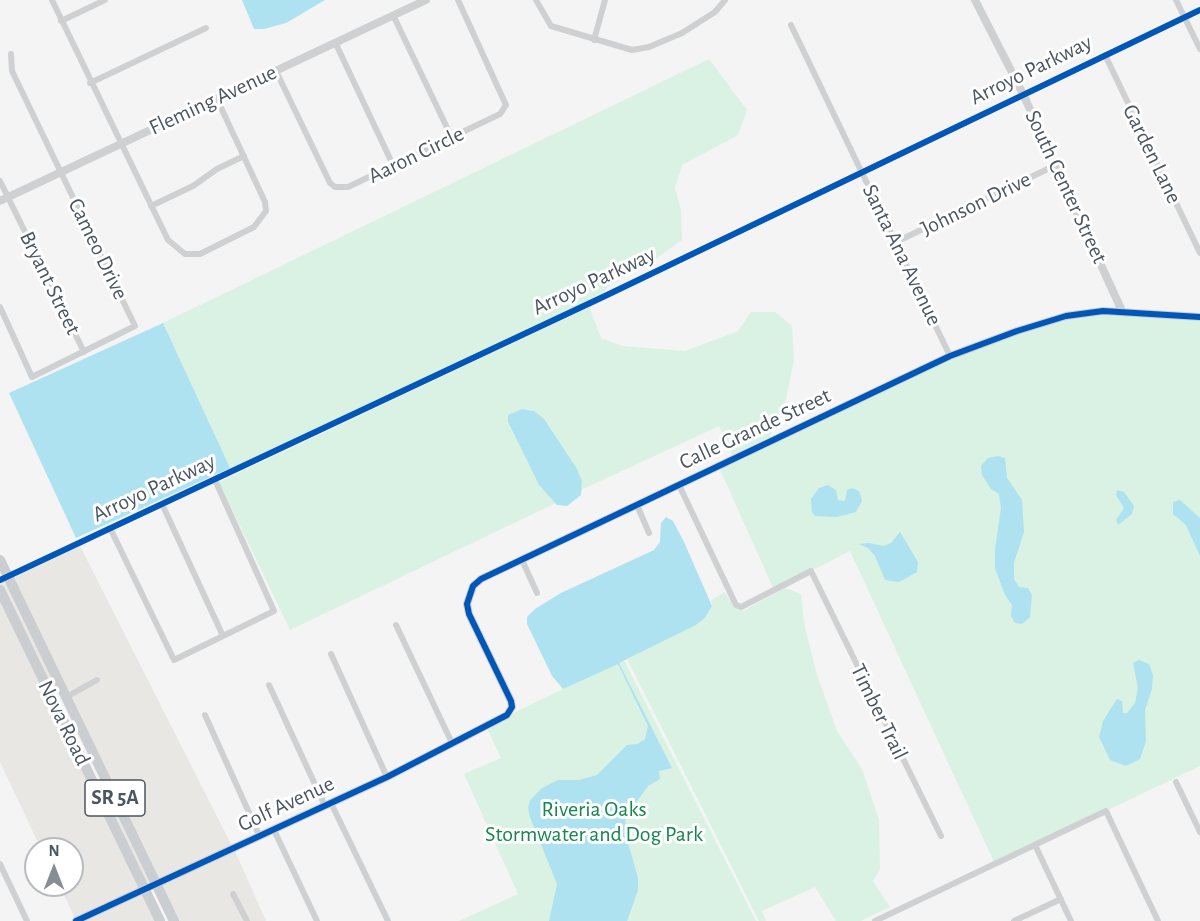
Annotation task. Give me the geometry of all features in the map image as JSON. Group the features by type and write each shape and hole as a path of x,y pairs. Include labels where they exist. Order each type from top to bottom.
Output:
{"main road":[{"name":"SR 5A","path":"0,560 4,578 66,698 174,921"},
{"name":"Nova Road","path":"0,590 160,921"},
{"path":"48,690 66,698"},
{"path":"91,778 111,789"}],"street":[{"path":"52,0 90,83 168,240 185,254 200,254 254,228 263,218 265,202 217,99"},
{"path":"61,21 105,0"},
{"name":"Fleming Avenue","path":"4,199 426,0"},
{"name":"Aaron Circle","path":"276,71 330,183 335,187 348,187 500,114 506,105 458,0"},
{"path":"536,0 551,26 632,50 649,47 700,22 715,12 725,0"},
{"path":"594,40 605,0"},
{"name":"South Center Street","path":"975,0 1023,94 1122,310"},
{"path":"1176,0 1200,49"},
{"name":"Arroyo Parkway","path":"4,578 1200,10"},
{"path":"393,15 452,138"},
{"name":"Santa Ana Avenue","path":"791,25 950,356"},
{"path":"90,83 206,28"},
{"path":"335,42 393,165"},
{"name":"Cameo Drive","path":"11,54 12,71 135,326 84,352"},
{"name":"Garden Lane","path":"1105,55 1200,253"},
{"path":"151,206 193,186 244,156"},
{"name":"Johnson Drive","path":"896,242 1056,165"},
{"name":"Bryant Street","path":"0,181 4,199 84,352"},
{"path":"0,307 33,377 84,352"},
{"name":"Calle Grande Street","path":"507,715 512,707 511,701 467,604 473,586 481,579 950,356 1066,316 1122,310 1200,317"},
{"path":"110,528 174,660 274,611 214,480"},
{"name":"Timber Trail","path":"679,485 732,600 741,607 811,571 941,836"},
{"path":"162,504 223,636"},
{"path":"637,505 649,533"},
{"path":"522,560 537,593"},
{"path":"396,625 451,741"},
{"path":"332,654 387,777"},
{"path":"66,698 97,680"},
{"path":"269,685 388,921"},
{"path":"205,715 261,837"},
{"name":"Golf Avenue","path":"76,921 387,777 451,741 507,715"},
{"path":"1176,782 1200,832"},
{"path":"875,921 1106,811 1158,921"},
{"path":"274,830 317,921"},
{"path":"1035,844 1071,921"},
{"path":"0,864 27,921"},
{"path":"233,894 247,921"},
{"path":"1014,921 1061,899"}],"shaded area":[{"path":"80,546 232,846 157,879 71,698 100,682 98,676 67,692 12,578"},
{"path":"6,580 60,690 50,687 0,583"},
{"path":"0,597 140,887 75,918 65,897 84,897 84,837 35,837 0,762"},
{"path":"99,788 109,792 152,881 145,884"},
{"path":"235,851 266,921 250,921 233,890 229,893 244,921 178,921 160,884"},
{"path":"143,892 157,921 84,921"}],"green space":[{"path":"709,59 747,110 738,135 682,165 675,188 681,210 682,240 648,264 609,286 602,294 214,477 229,467 163,323"},
{"path":"592,306 590,309 601,338 622,346 685,351 738,331 751,312 775,312 792,326 794,361 785,404 770,437 732,455 719,426 581,490 582,481 534,411 522,409 508,415 508,422 539,485 556,503 290,630 219,482"},
{"path":"1122,311 1200,317 1200,766 995,864 850,551 774,590 718,465 950,356 1066,316"},
{"path":"785,588 801,594 804,623 817,675 837,731 862,769 879,820 880,869 873,881 890,907 861,921 836,921 815,887 762,911 766,921 759,921 627,659 696,625 705,618 712,606 711,600 725,592 734,607 743,611"},
{"name":"Riveria Oaks Stormwater and Dog Park","path":"624,660 756,921 459,921 518,894 464,774 501,758 486,726"}],"water":[{"path":"242,0 325,0 286,23 264,29 254,29"},
{"path":"163,323 230,468 76,538 9,393"},
{"path":"522,409 534,411 544,419 577,469 582,481 581,495 567,506 557,505 539,485 508,422 508,415"},
{"path":"998,456 1005,458 1007,478 1022,500 1024,532 1014,563 1014,579 1019,587 1028,588 1032,595 1030,617 1022,624 1015,623 1011,616 1012,605 1005,595 995,568 1001,508 999,494 991,489 982,475 981,466 988,458"},
{"path":"828,485 836,490 838,500 845,501 847,490 852,488 859,491 862,501 856,512 837,517 815,516 812,512 811,499 819,488"},
{"path":"1117,490 1124,492 1134,506 1132,514 1118,525 1116,520 1124,508 1116,495"},
{"path":"1180,500 1200,518 1200,556 1186,525 1173,514 1173,502"},
{"path":"666,517 673,521 684,542 712,606 705,618 696,625 619,663 672,768 659,771 660,779 648,786 626,816 625,832 638,878 638,890 627,921 549,921 557,884 530,817 528,808 530,800 542,788 558,780 579,780 597,775 627,745 637,744 645,739 648,726 618,664 563,689 552,676 527,624 527,617 535,609 561,593 654,550 660,542 661,523"},
{"path":"900,532 918,562 917,572 899,582 885,580 875,556 868,548 859,544 884,546 891,543"},
{"path":"1139,660 1149,664 1153,675 1152,689 1145,710 1146,741 1140,759 1126,766 1110,760 1099,737 1103,721 1117,699 1122,701 1123,713 1127,713 1135,703 1138,688 1133,663"}],"cycle path":[{"path":"0,580 605,296 1200,10"},
{"path":"76,921 387,777 507,715 512,707 511,701 469,614 467,604 473,586 481,579 950,356 1017,331 1066,316 1103,311 1200,317"}]}
